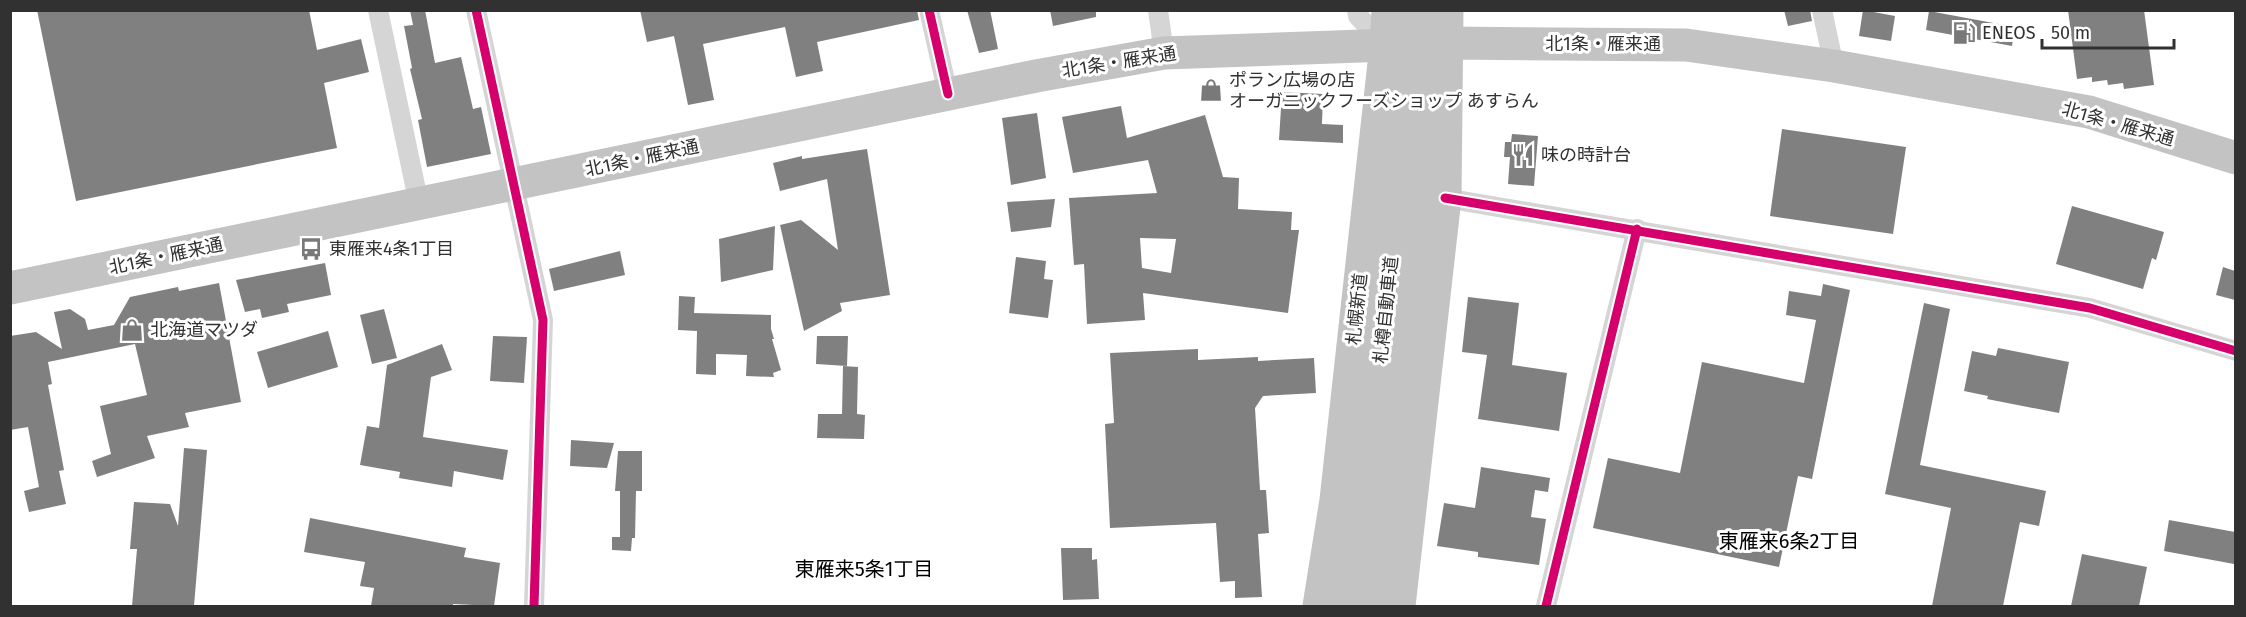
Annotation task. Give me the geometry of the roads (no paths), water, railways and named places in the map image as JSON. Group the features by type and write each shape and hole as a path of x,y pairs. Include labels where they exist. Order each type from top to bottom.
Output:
{"highway":[{"name":"札幌新道","path":"1323,601 1336,500 1388,10"},
{"name":"札樽自動車道","path":"1323,601 1362,504 1390,284 1400,156 1404,10"},
{"name":"札樽自動車道","path":"1371,606 1383,539 1416,269 1426,151 1429,10"},
{"path":"1399,606 1445,198 1447,10"},
{"name":"北1条・雁来通","path":"10,288 948,94 1164,53 1447,43 1686,45 1834,66 2089,112 2235,158"}],"street":[{"path":"378,10 419,204"},
{"path":"476,10 543,320 534,606"},
{"path":"929,10 948,94"},
{"path":"1158,10 1164,53"},
{"path":"1357,10 1358,16 1386,45"},
{"path":"1822,10 1834,66"},
{"path":"1445,198 2090,308 2235,351"},
{"path":"1546,606 1637,229"}],"place":[{"name":"ENEOS","path":"1964,33"},
{"name":"ポラン広場の店 オーガニックフーズショップ あすらん","path":"1211,90"},
{"name":"味の時計台","path":"1523,155"},
{"name":"東雁来4条1丁目","path":"311,249"},
{"name":"北海道マツダ","path":"132,330"}],"district":[{"name":"東雁来6条2丁目","path":"1789,541"},
{"name":"東雁来5条1丁目","path":"864,569"}]}
